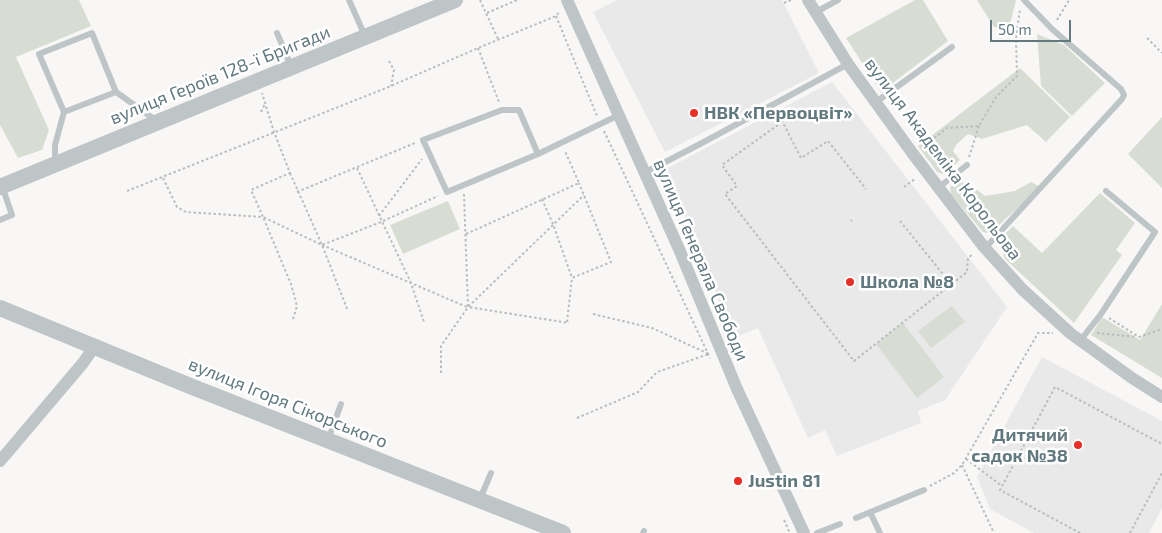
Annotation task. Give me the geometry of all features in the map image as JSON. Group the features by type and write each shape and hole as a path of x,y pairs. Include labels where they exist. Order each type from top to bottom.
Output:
{"street":[{"name":"вулиця Героїв 128-ї Бригади","path":"1,187 366,37 429,8 455,0"},
{"name":"вулиця Академіка Корольова","path":"808,0 848,64 912,154 984,247 1022,289 1084,337 1132,378 1162,396"},
{"name":"вулиця Генерала Свободи","path":"568,2 679,249 737,389 804,533"},
{"name":"вулиця Ігоря Сікорського","path":"0,308 563,533"},
{"path":"0,461 83,363 94,347"}],"lane":[{"path":"349,0 366,37"},
{"path":"816,12 838,0"},
{"path":"984,247 988,245 1116,107 1124,95 1121,89 1052,29 1024,0"},
{"path":"55,164 56,145 64,112 39,54 92,33 116,92 158,122"},
{"path":"277,33 291,68"},
{"path":"876,102 952,47"},
{"path":"644,173 848,64"},
{"path":"64,112 116,92"},
{"path":"538,154 519,110 502,110 423,140 447,192 538,154 619,115"},
{"path":"938,188 967,165"},
{"path":"0,220 12,215 1,187"},
{"path":"1084,337 1155,232 1106,191"},
{"path":"328,440 341,404"},
{"path":"480,500 491,473"},
{"path":"856,518 924,490"},
{"path":"870,512 880,533"},
{"path":"817,533 840,524"}],"path":[{"path":"480,0 499,39"},
{"path":"487,13 516,0"},
{"path":"784,3 792,0"},
{"path":"1052,29 1069,0"},
{"path":"127,191 391,86 556,16 568,2"},
{"path":"967,165 979,126 996,98 1017,76 1016,39 1020,10"},
{"path":"556,16 601,124 713,363"},
{"path":"1147,38 1162,53"},
{"path":"478,48 502,110"},
{"path":"390,60 394,70 391,86"},
{"path":"258,81 274,132 297,192 322,245 348,310"},
{"path":"260,112 266,104"},
{"path":"773,105 801,158 828,141 866,189"},
{"path":"782,122 722,165 737,186 725,194 854,361 967,272 968,258"},
{"path":"912,154 947,128 979,126"},
{"path":"297,192 423,140"},
{"path":"562,143 611,262 572,278"},
{"path":"379,216 428,151"},
{"path":"356,168 411,283 424,322"},
{"path":"290,173 251,190 291,284 298,306 293,319"},
{"path":"163,177 177,208 186,212 263,218 468,307 568,323 572,278 542,199"},
{"path":"904,187 915,179"},
{"path":"466,234 579,183"},
{"path":"464,185 468,307"},
{"path":"322,245 381,222 447,192"},
{"path":"441,373 441,346 468,307 584,195"},
{"path":"900,221 951,284"},
{"path":"592,314 652,328 709,354"},
{"path":"1101,314 1140,337"},
{"path":"1084,337 1140,337 1162,329"},
{"path":"924,490 954,473 962,465 1038,334"},
{"path":"577,418 638,392 657,372 709,354"},
{"path":"1080,533 1000,490 1055,387 1162,444"},
{"path":"966,459 1002,486"},
{"path":"962,465 994,533"},
{"path":"1130,533 1162,473"},
{"path":"782,515 790,533"}],"shaded area":[{"path":"0,0 79,0 91,26 16,57 49,130 42,150 18,158 0,125"},
{"name":"НВК «Первоцвіт»","path":"617,0 782,0 819,73 665,152 593,12"},
{"path":"915,0 923,0 948,41 881,92 846,38"},
{"path":"977,0 1016,0 1009,29 994,27"},
{"path":"1037,34 1064,45 1105,83 1072,116 1041,86"},
{"path":"1020,68 1070,117 1046,142 1027,125 982,139 968,134 956,145 953,151 960,160 948,171 942,174 937,172 918,146"},
{"name":"Школа №8","path":"832,82 1007,307 945,400 918,411 921,423 837,456 825,430 808,438 758,328 734,338 666,169"},
{"path":"1162,117 1162,188 1128,154"},
{"path":"967,182 985,196 1015,191 1031,182 1039,186 992,234 983,232 951,194 950,187 956,183"},
{"path":"1100,193 1135,223 1116,250 1122,255 1074,323 1005,259 998,241 1013,226 1042,253"},
{"path":"448,201 460,229 403,254 390,225"},
{"path":"1162,304 1162,378 1091,335 1102,317 1140,340"},
{"path":"952,306 965,322 931,348 918,331"},
{"path":"903,323 944,377 917,398 876,344"},
{"name":"Дитячий садок №38","path":"1042,357 1162,421 1162,508 1149,533 1034,533 990,509 977,477"}],"place":[{"name":"НВК «Первоцвіт»","path":"694,113"},
{"name":"Школа №8","path":"850,282"},
{"name":"Дитячий садок №38","path":"1078,445"},
{"name":"Justin 81","path":"738,481"}]}
